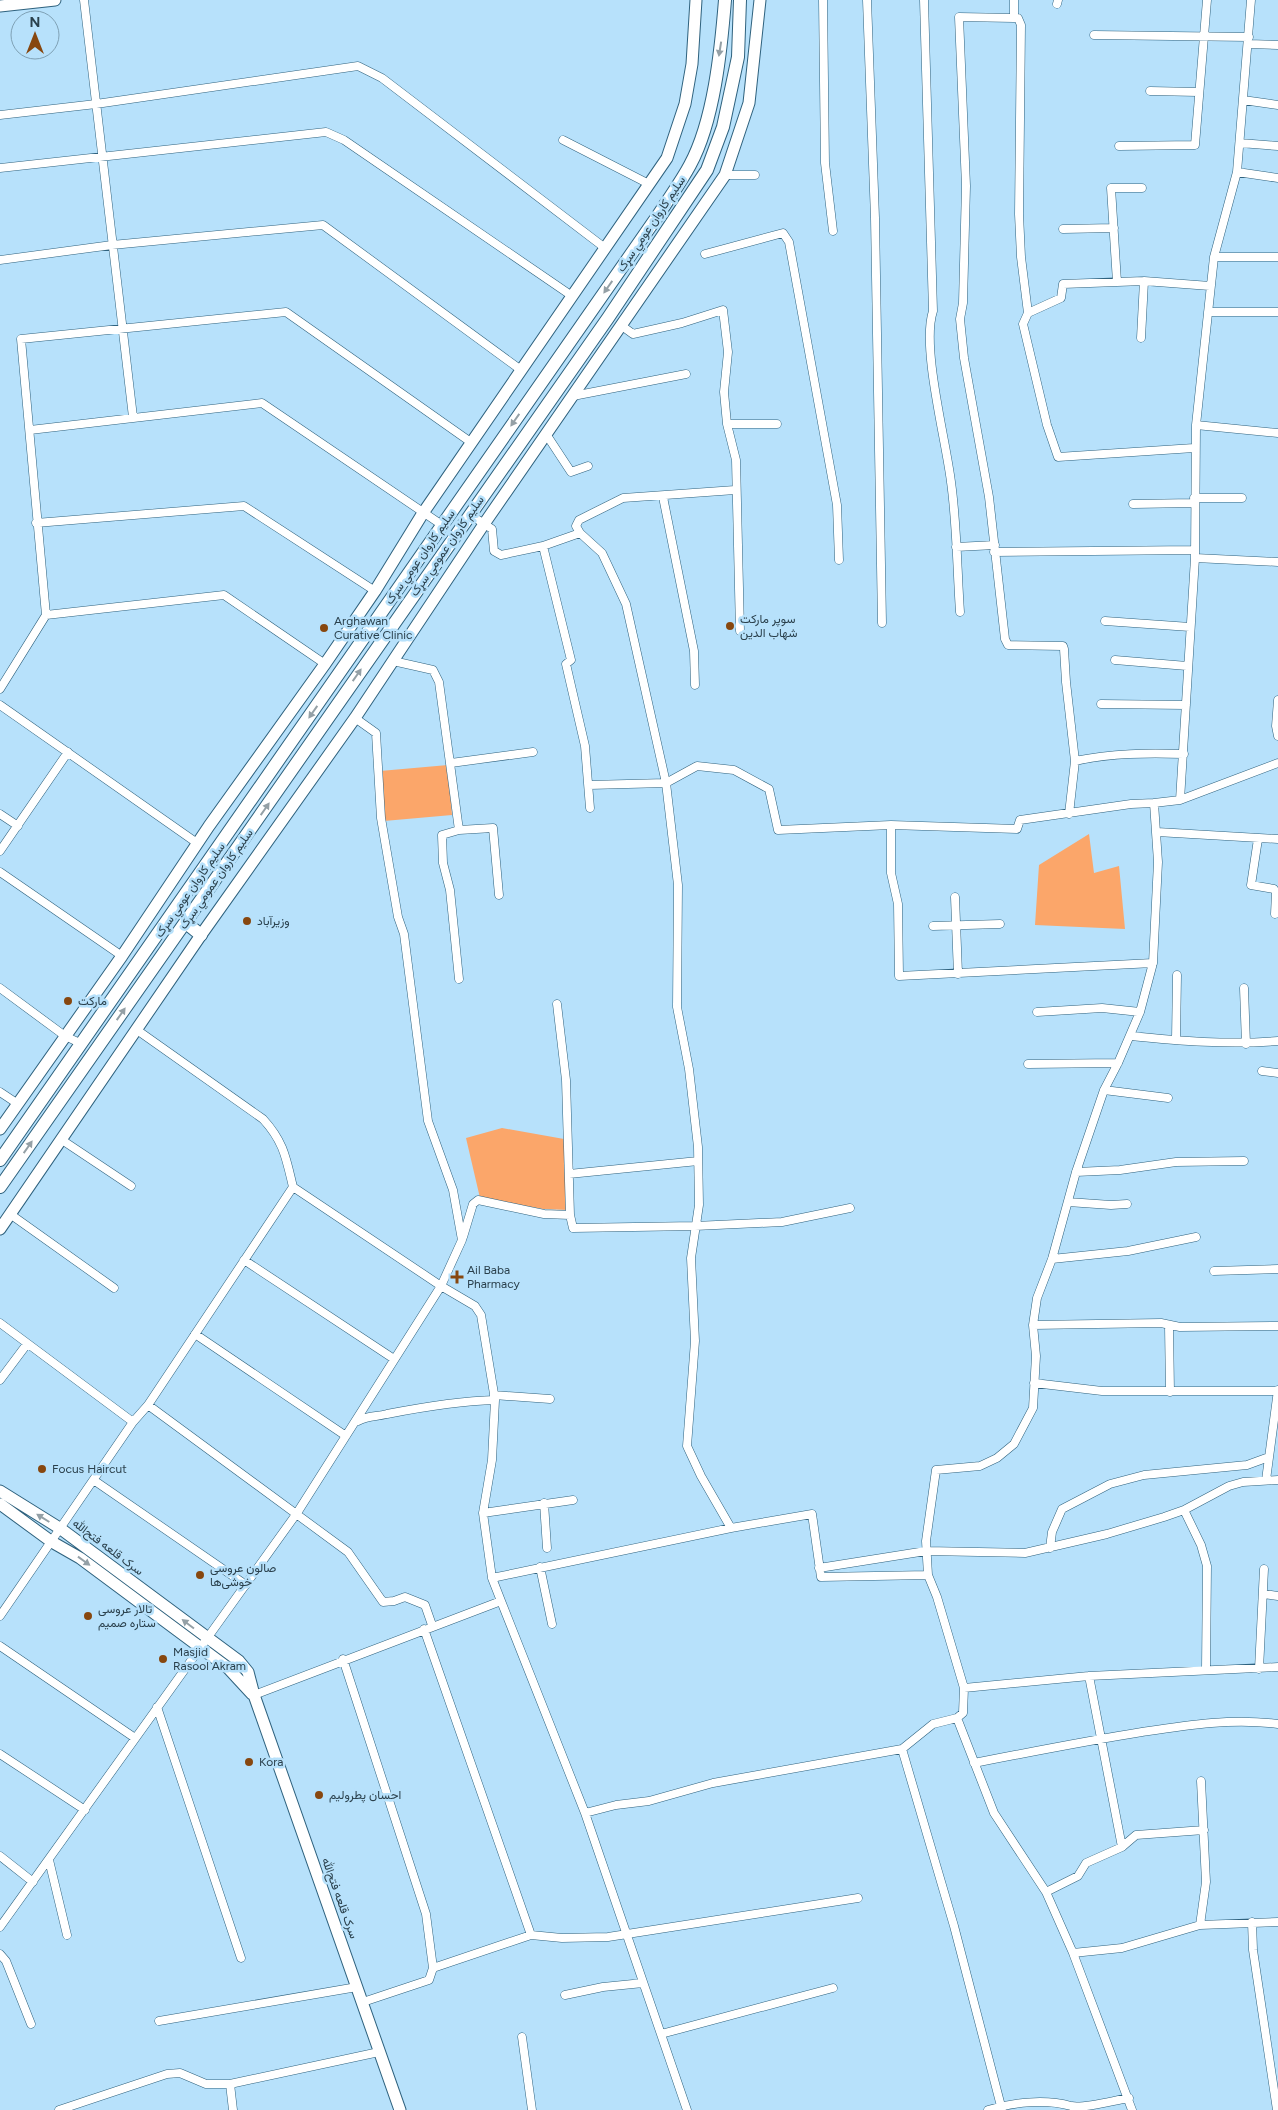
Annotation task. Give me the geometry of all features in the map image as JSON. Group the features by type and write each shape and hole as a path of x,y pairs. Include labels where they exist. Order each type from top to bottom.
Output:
{"main road":[{"name":"سلیم کاروان عومي سړک","path":"0,1160 238,822 659,214 691,164 706,119 721,45 725,0"},
{"name":"سلیم کاروان عمومي سړک","path":"0,1187 186,923 469,514 608,318 707,170 723,127 738,57 740,0"},
{"path":"238,822 249,832"},
{"path":"186,923 201,935"}],"street":[{"path":"0,6 55,0"},
{"path":"84,0 133,417"},
{"path":"0,1129 122,956 197,843 325,664 375,591 423,513 667,158 685,104 692,64 696,0"},
{"path":"0,1229 201,935 355,718 484,524 725,175 749,103 760,0"},
{"path":"823,0 825,163 833,231"},
{"path":"867,0 875,218 882,623"},
{"path":"924,0 933,311 930,322 932,364 957,534 960,612"},
{"path":"1014,0 1014,18"},
{"path":"1119,146 1195,145 1207,0"},
{"path":"1180,800 1195,554 1194,448 1196,425 1214,256 1237,172 1251,0"},
{"path":"1069,814 1075,761 1063,646 1008,645 1005,639 989,496 964,358 960,319 963,303 966,186 960,16 1018,18 1021,25 1019,214 1021,257 1028,313 1024,324 1047,425 1058,457 1194,448"},
{"path":"1094,36 1205,37 1278,45"},
{"path":"0,115 96,104 358,66 382,78 605,248"},
{"path":"1150,91 1198,92"},
{"path":"1243,100 1278,105"},
{"path":"0,168 326,132 344,140 572,296"},
{"path":"563,140 649,184"},
{"path":"1240,143 1278,146"},
{"path":"1237,172 1278,178"},
{"path":"725,175 755,175"},
{"path":"1117,282 1111,188 1142,188"},
{"path":"0,260 112,245 323,225 521,370"},
{"path":"1063,229 1114,228"},
{"path":"705,254 783,233 789,242 837,505 839,560"},
{"path":"1214,256 1278,257"},
{"path":"1028,313 1062,298 1061,292 1064,284 1144,281 1210,286"},
{"path":"1141,338 1144,281"},
{"path":"622,326 633,334 682,323 723,310 728,352 724,392 727,424 736,460 735,490 740,631"},
{"path":"0,689 46,615 36,522 30,430 21,339 122,331 286,312 472,443"},
{"path":"1208,312 1278,312"},
{"path":"573,396 686,374"},
{"path":"30,430 262,403 442,525"},
{"path":"727,424 777,424"},
{"path":"1196,425 1278,433"},
{"path":"546,434 571,472 588,466"},
{"path":"731,1528 701,1476 687,1446 695,1342 691,1258 699,1205 698,1161 689,1070 677,1007 678,885 666,783 626,604 602,554 580,533 576,526 578,520 615,500 735,490"},
{"path":"663,496 694,651 695,685"},
{"path":"1133,504 1242,498"},
{"path":"36,522 244,506 375,591"},
{"path":"469,514 492,529 494,551 501,555 543,546 580,533"},
{"path":"543,546 571,660 566,664 585,746 590,808"},
{"path":"956,547 1195,554 1278,562"},
{"path":"46,615 224,595 325,664"},
{"path":"1105,621 1190,627"},
{"path":"1114,660 1187,666"},
{"path":"393,661 433,670 439,682 460,830"},
{"path":"1278,700 1278,736"},
{"path":"0,704 197,843"},
{"path":"1101,704 1186,706"},
{"path":"355,718 376,733 381,818 398,917 404,934 428,1122 453,1190 462,1240"},
{"path":"0,851 68,752"},
{"path":"451,763 533,752"},
{"path":"1075,761 1134,753 1184,754"},
{"path":"589,786 666,783 697,766 734,770 769,789 778,830 891,826 1017,829 1020,820 1131,804 1180,800 1278,763"},
{"path":"585,1813 616,1805 650,1801 713,1783 902,1749 933,1724 957,1718 963,1713 964,1688 938,1597 928,1575 926,1551 936,1470 980,1466 998,1458 1014,1444 1033,1408 1036,1356 1033,1324 1036,1298 1052,1259 1076,1172 1104,1090 1140,1012 1153,963 1158,862 1154,803"},
{"path":"0,814 18,826"},
{"path":"891,826 891,873 898,904 898,974 901,977 1153,963"},
{"path":"459,979 450,890 443,862 442,835 460,830 493,828 499,895"},
{"path":"1157,832 1278,839"},
{"path":"1258,839 1251,885 1274,889 1276,893 1276,914"},
{"path":"0,872 122,956"},
{"path":"955,897 958,974"},
{"path":"933,926 1000,924"},
{"path":"1176,1040 1177,975"},
{"path":"0,988 66,1036 82,1044"},
{"path":"1244,988 1246,1044"},
{"path":"557,1004 566,1080 570,1215 573,1228 695,1226 782,1222 850,1208"},
{"path":"1037,1012 1102,1008 1140,1012"},
{"path":"136,1030 263,1119 277,1134 285,1153 293,1187 441,1286 475,1306 482,1315 494,1397 492,1460 483,1513 492,1578 585,1813 687,2110"},
{"path":"1130,1036 1246,1044 1278,1041"},
{"path":"1028,1064 1118,1063"},
{"path":"1262,1072 1278,1073"},
{"path":"1104,1090 1168,1098"},
{"path":"0,1092 18,1104"},
{"path":"62,1140 131,1186"},
{"path":"569,1174 698,1161"},
{"path":"1076,1172 1120,1170 1176,1162 1244,1161"},
{"path":"0,1616 95,1481 133,1422 148,1405 293,1187"},
{"path":"0,1927 297,1513 441,1286 462,1240 473,1204 478,1200 544,1214 570,1215"},
{"path":"1068,1202 1111,1205 1128,1204"},
{"path":"10,1214 114,1288"},
{"path":"1052,1259 1128,1251 1196,1237"},
{"path":"244,1260 394,1359"},
{"path":"1214,1271 1278,1269"},
{"path":"0,1323 133,1422"},
{"path":"1033,1324 1278,1326"},
{"path":"1169,1326 1170,1392"},
{"path":"195,1334 346,1436"},
{"path":"0,1380 27,1344"},
{"path":"1034,1383 1102,1391 1278,1390 1266,1480"},
{"path":"356,1422 369,1415 384,1415 494,1397 550,1399"},
{"path":"148,1405 348,1552 383,1602 405,1596 425,1605 428,1627 531,1935"},
{"path":"1050,1548 1052,1532 1062,1508 1110,1484 1144,1476 1248,1465 1269,1457"},
{"path":"819,1568 926,1551 1025,1553 1107,1534 1184,1510 1229,1486 1243,1482 1278,1480"},
{"path":"95,1481 246,1585"},
{"name":"سرک قلعه فتح‌الله","path":"0,1490 60,1529 203,1642"},
{"path":"483,1513 573,1500"},
{"path":"544,1503 548,1548"},
{"name":"سرک قلعه فتح‌الله","path":"0,1504 52,1542 80,1558 203,1642 239,1661 248,1672 254,1696 400,2110"},
{"path":"1184,1510 1201,1545 1207,1566 1206,1669"},
{"path":"492,1578 731,1528 812,1514 821,1578 928,1575"},
{"path":"540,1567 552,1624"},
{"path":"1259,1669 1264,1569"},
{"path":"1264,1594 1278,1596"},
{"path":"254,1696 428,1627 501,1601"},
{"path":"0,1646 135,1738"},
{"path":"343,1660 426,1914 433,1968 428,1980 363,2002"},
{"path":"964,1688 1089,1676 1206,1669 1259,1669 1278,1666"},
{"path":"1089,1676 1122,1847"},
{"path":"157,1707 241,1958"},
{"path":"957,1718 994,1813 1046,1892 1073,1953 1132,2110"},
{"path":"974,1763 1100,1739 1207,1722 1252,1721 1278,1724"},
{"path":"902,1749 946,1898 1002,2108"},
{"path":"0,1754 85,1810"},
{"path":"1200,1925 1206,1882 1201,1781"},
{"path":"1046,1892 1078,1876 1086,1863 1122,1847 1136,1835 1204,1830"},
{"path":"0,1856 32,1882"},
{"path":"49,1860 67,1935"},
{"path":"433,1968 531,1935 585,1938 858,1898"},
{"path":"1252,1922 1253,1950 1277,2110"},
{"path":"1073,1953 1122,1948 1200,1925 1278,1922"},
{"path":"0,1954 6,1961 31,2024"},
{"path":"565,1995 643,1983"},
{"path":"159,2021 357,1987"},
{"path":"661,2034 833,1988"},
{"path":"522,2037 532,2110"},
{"path":"59,2110 167,2074 180,2073 206,2084 230,2084 379,2052"},
{"path":"230,2084 233,2110"},
{"path":"988,2110 1029,2102 1082,2106 1129,2098"}],"shaded area":[{"path":"448,765 452,815 384,821 380,771"},
{"path":"1089,834 1094,873 1119,866 1125,929 1035,925 1039,865"},
{"path":"502,1128 564,1139 569,1210 543,1209 480,1198 466,1138"}],"place":[{"name":"سوپر مارکت شهاب الدین","path":"730,626"},
{"name":"Arghawan Curative Clinic","path":"324,628"},
{"name":"وزیرآباد","path":"247,921"},
{"name":"مارکت","path":"68,1001"},
{"name":"Ail Baba Pharmacy","path":"457,1277"},
{"name":"Focus Haircut","path":"42,1469"},
{"name":"صالون عروسی خوشی‌ها","path":"200,1575"},
{"name":"تالار عروسی ستاره صمیم","path":"88,1616"},
{"name":"Masjid Rasool Akram","path":"163,1659"},
{"name":"Kora","path":"249,1762"},
{"name":"احسان پطرولیم","path":"319,1795"}]}
